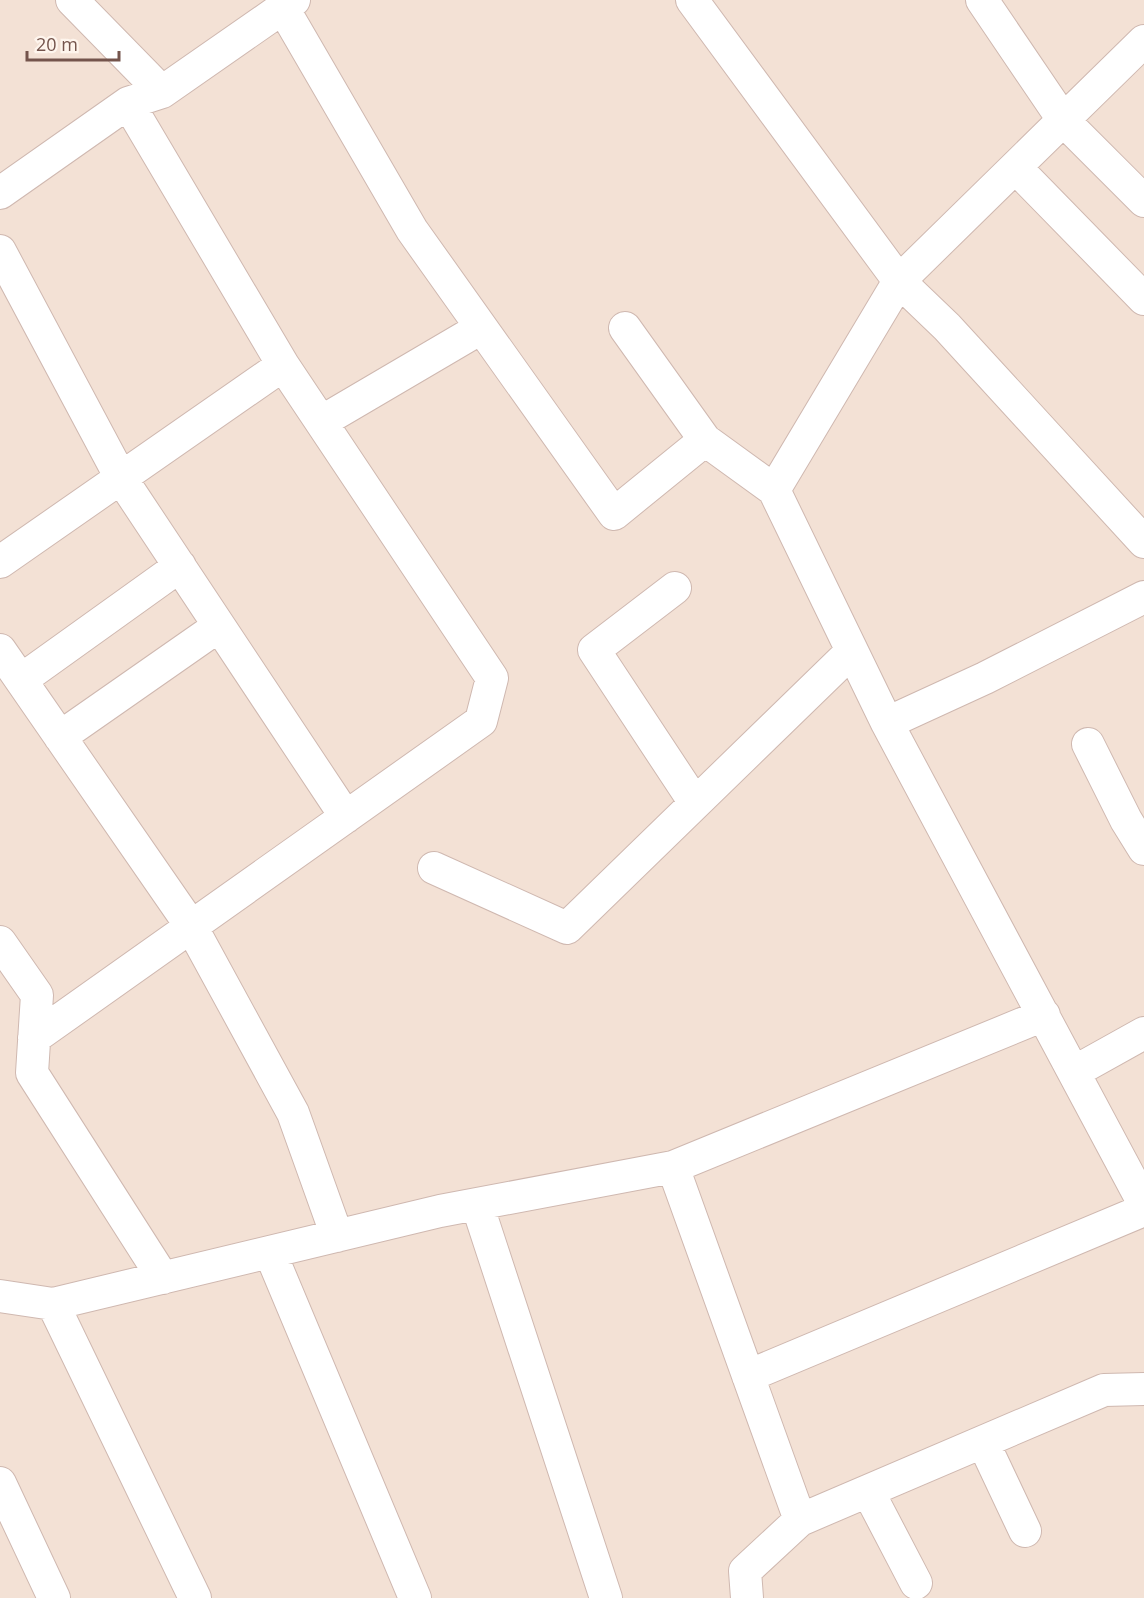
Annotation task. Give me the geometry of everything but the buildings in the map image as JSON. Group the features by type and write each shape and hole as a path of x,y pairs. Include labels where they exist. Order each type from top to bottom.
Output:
{"street":[{"path":"72,0 162,92"},
{"path":"692,0 899,281 947,327 1144,542"},
{"path":"982,0 1064,121 1144,201"},
{"path":"0,193 128,102 162,92 288,4 412,230 614,514 705,440"},
{"path":"774,490 899,281 1144,41"},
{"path":"34,1038 481,721 492,678 283,365 128,102"},
{"path":"1016,168 1144,299"},
{"path":"0,251 121,478 346,817"},
{"path":"321,422 481,328"},
{"path":"625,328 705,440 774,490 887,723 1144,1204"},
{"path":"0,562 283,365"},
{"path":"21,680 180,566"},
{"path":"675,588 594,650 695,804"},
{"path":"887,723 985,678 1144,597"},
{"path":"60,737 219,626"},
{"path":"0,650 191,926 292,1113 337,1236"},
{"path":"434,868 567,928 851,652"},
{"path":"1088,744 1126,820 1144,849"},
{"path":"0,942 37,995 69,1013"},
{"path":"37,995 32,1073 162,1278"},
{"path":"0,1296 53,1304 440,1211 674,1167 1044,1015"},
{"path":"1074,1072 1144,1033"},
{"path":"674,1167 800,1520"},
{"path":"477,1204 606,1598"},
{"path":"748,1376 1144,1210"},
{"path":"270,1252 415,1598"},
{"path":"53,1304 195,1598"},
{"path":"747,1598 745,1571 800,1520 1104,1390 1144,1389"},
{"path":"983,1442 1025,1531"},
{"path":"0,1483 54,1598"},
{"path":"868,1491 916,1583"}],"shaded area":[{"path":"0,0 1144,0 1144,1598 0,1598"}]}
